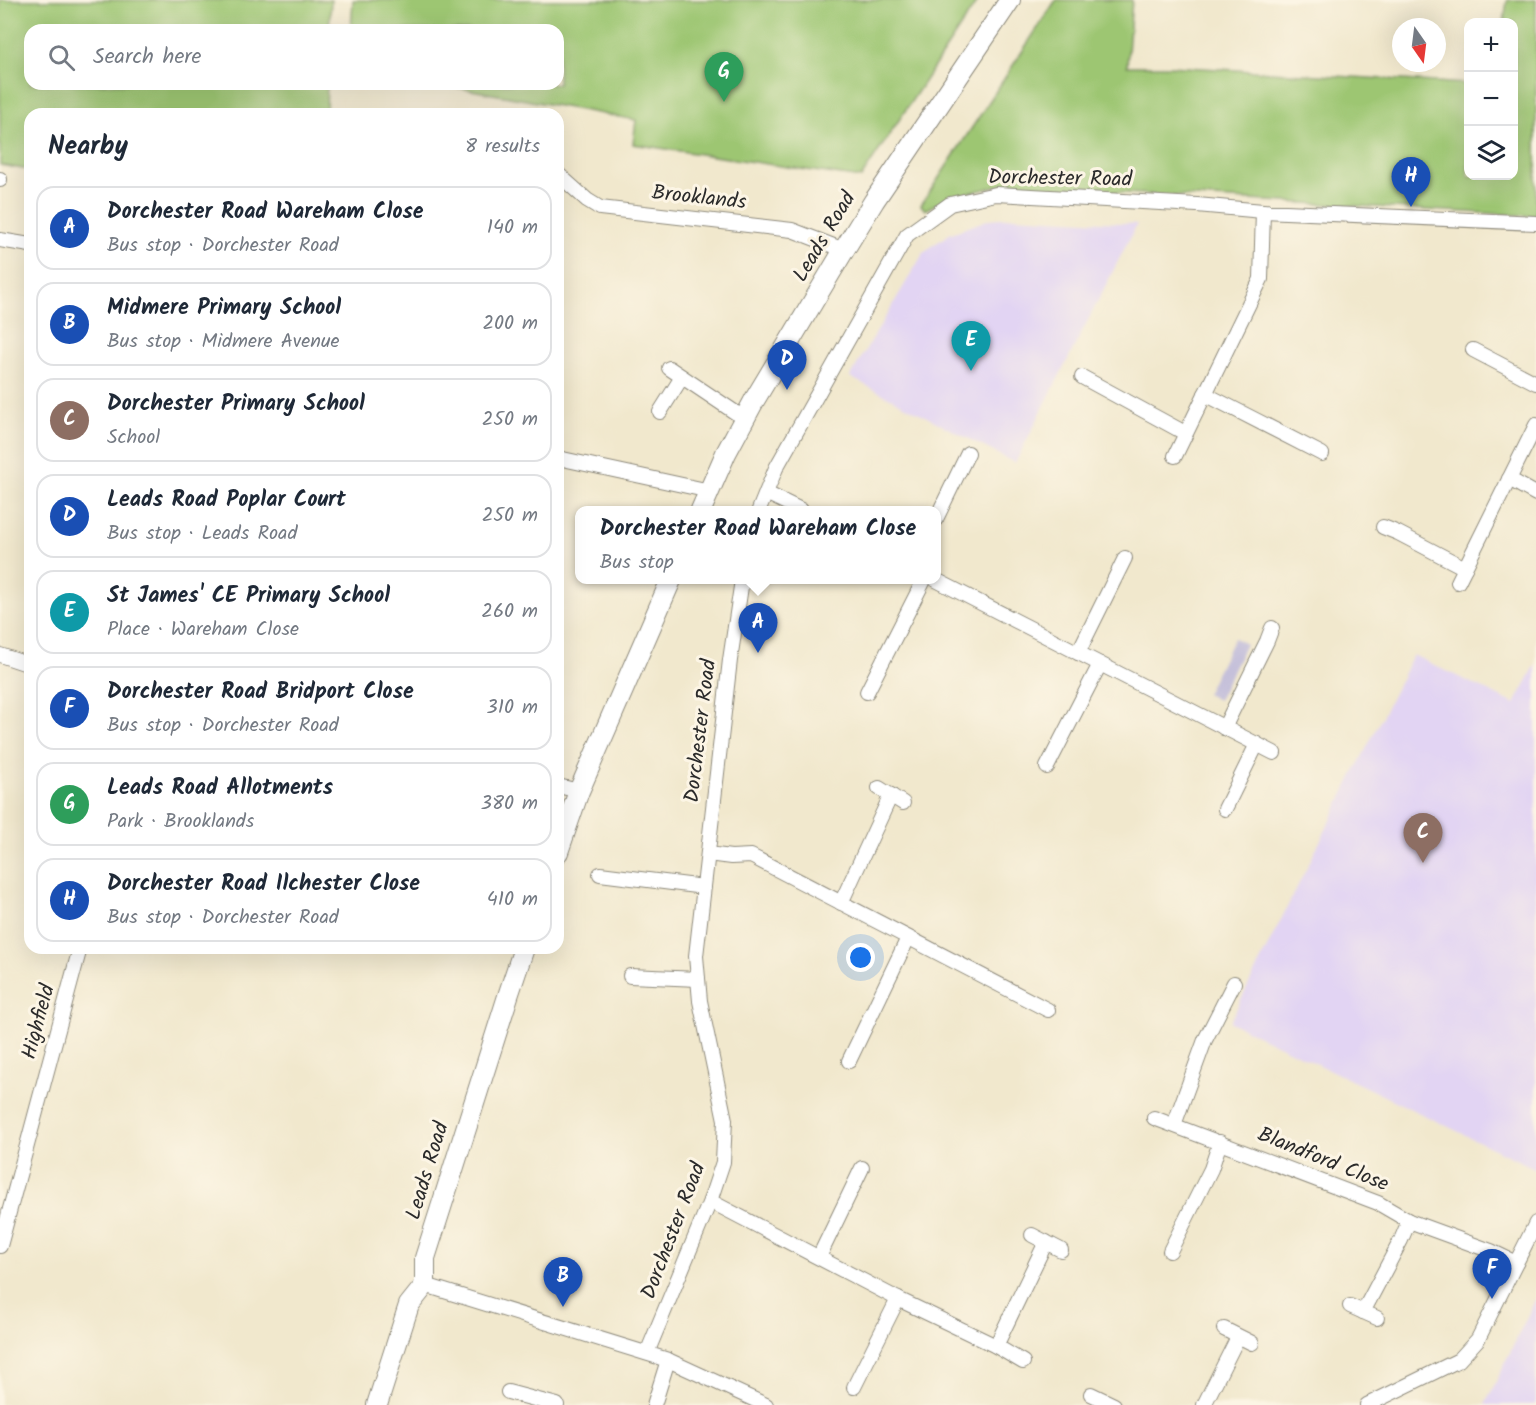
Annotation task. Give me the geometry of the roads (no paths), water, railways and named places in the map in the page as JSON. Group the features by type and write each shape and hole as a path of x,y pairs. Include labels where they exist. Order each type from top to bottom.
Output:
{"main road":[{"name":"Leads Road","path":"703,506 726,453 761,389 844,250 874,201 1010,0"},
{"path":"564,835 579,791 669,584"},
{"name":"Leads Road","path":"425,1285 425,1258 522,954"},
{"path":"377,1405 409,1305 425,1285"}],"street":[{"name":"Brooklands","path":"564,179 587,200 600,208 792,230 844,250"},
{"name":"Dorchester Road","path":"761,506 776,468 907,235 950,204 996,194 1186,204 1263,211 1536,224"},
{"path":"1174,456 1261,279 1263,211"},
{"path":"0,240 24,244"},
{"path":"1473,350 1536,383"},
{"path":"669,368 745,419"},
{"path":"660,412 682,377"},
{"path":"1082,377 1185,434"},
{"path":"1205,394 1322,454"},
{"path":"1458,582 1536,425"},
{"path":"941,509 968,453"},
{"path":"564,459 710,490"},
{"path":"1509,479 1536,494"},
{"path":"766,493 793,506"},
{"path":"1383,527 1465,568"},
{"path":"1078,652 1125,558"},
{"path":"941,582 1274,753"},
{"name":"Dorchester Road","path":"647,1353 710,1202 723,1162 725,1120 700,1001 696,956 730,660 741,584"},
{"path":"867,692 921,584"},
{"path":"1224,728 1268,641 1272,628"},
{"path":"0,655 24,663"},
{"path":"1047,767 1100,664"},
{"path":"1225,809 1257,744"},
{"path":"564,787 579,791"},
{"path":"841,903 885,791 903,803"},
{"path":"708,854 731,857 751,856 1048,1010"},
{"path":"600,874 704,887"},
{"path":"849,1061 908,938"},
{"name":"Highfield","path":"0,1246 4,1218 78,954"},
{"path":"630,976 698,979"},
{"path":"1174,1125 1205,1040 1234,983"},
{"name":"Blandford Close","path":"1154,1118 1378,1203 1409,1221 1491,1251 1516,1263"},
{"path":"1170,1251 1211,1169 1220,1142"},
{"path":"819,1257 862,1168"},
{"path":"710,1202 898,1299 996,1346 1023,1362"},
{"path":"1377,1318 1356,1309 1401,1240 1409,1221"},
{"path":"1370,1404 1459,1360 1478,1339 1536,1223"},
{"path":"1032,1235 1061,1250"},
{"path":"996,1346 1046,1242"},
{"path":"425,1285 668,1360 752,1401 766,1405"},
{"path":"854,1387 898,1299"},
{"path":"1224,1329 1252,1343"},
{"path":"1204,1405 1238,1337"},
{"path":"654,1405 668,1360"},
{"path":"508,1392 557,1405"},
{"path":"1091,1394 1110,1404"}],"place":[{"name":"Leads Road Allotments","path":"724,102"},
{"name":"Dorchester Road Ilchester Close","path":"1411,207"},
{"name":"St James' CE Primary School","path":"971,371"},
{"name":"Leads Road Poplar Court","path":"787,390"},
{"name":"Dorchester Road Wareham Close","path":"758,653"},
{"name":"Dorchester Primary School","path":"1423,863"},
{"name":"Dorchester Road Bridport Close","path":"1492,1299"},
{"name":"Midmere Primary School","path":"563,1307"}]}
